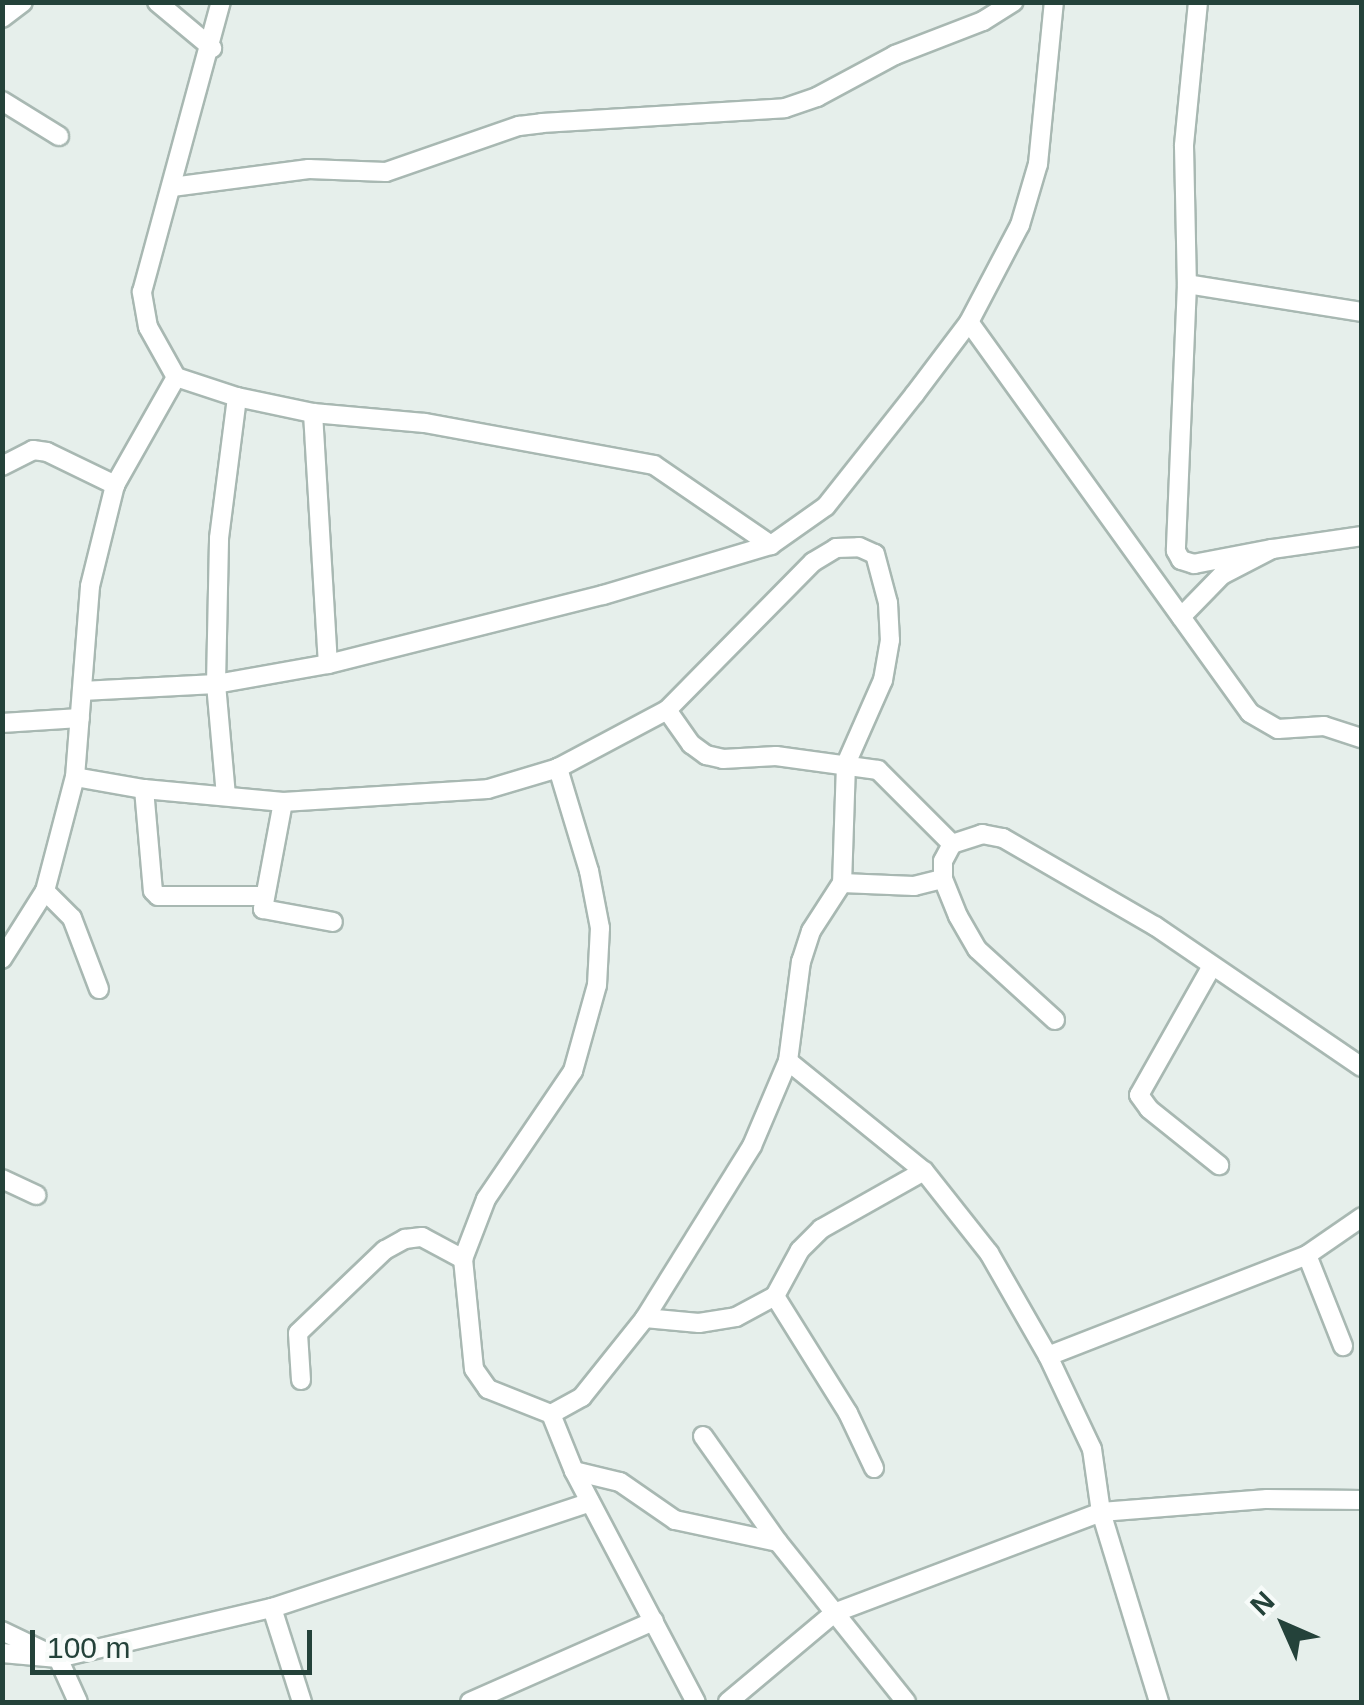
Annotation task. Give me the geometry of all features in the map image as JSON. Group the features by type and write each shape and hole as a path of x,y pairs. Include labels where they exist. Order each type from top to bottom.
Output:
{"street":[{"path":"2,18 23,2"},
{"path":"157,2 212,48"},
{"path":"221,2 212,48 142,292 148,327 176,376 237,397 314,413 424,423 654,465 771,545"},
{"path":"172,187 309,168 400,170 519,126 542,123 785,108 817,97 895,55 983,21 1013,2"},
{"path":"82,691 216,684 328,664 604,594 771,545 826,506 969,322 1020,225 1038,164 1054,2"},
{"path":"1198,2 1184,146 1187,284 1176,551 1182,560 1194,564 1362,536"},
{"path":"2,100 59,136"},
{"path":"1187,284 1362,312"},
{"path":"969,322 1250,713 1264,725 1278,729 1324,726 1362,738"},
{"path":"2,958 45,891 75,777 90,586 115,485 176,376"},
{"path":"226,796 216,684 219,538 237,397"},
{"path":"314,413 328,664"},
{"path":"2,466 32,450 46,452 115,485"},
{"path":"75,777 144,789 283,802 488,789 558,768 667,710 813,562 836,548 860,547 875,554 881,570 890,640 882,680 846,764 842,883 818,917 802,961 788,1061 752,1146 645,1318 582,1397 551,1414"},
{"path":"1181,616 1222,576 1272,549"},
{"path":"667,710 691,744 706,755 748,760 776,756 878,770 892,779 952,844"},
{"path":"2,724 80,718"},
{"path":"558,768 589,870 600,928 598,985 572,1070 486,1199 462,1258 474,1369 488,1390 551,1414 590,1502 696,1702"},
{"path":"144,789 153,891 158,896 265,896"},
{"path":"283,802 265,896 267,912 332,922"},
{"path":"1055,1020 977,950 943,879 944,860 952,844 982,834 1003,838 1155,926 1362,1067"},
{"path":"842,883 914,886 943,879"},
{"path":"45,891 72,918 99,989"},
{"path":"1212,966 1139,1095 1142,1103 1219,1165"},
{"path":"788,1061 924,1170 988,1253 1048,1356 1092,1450 1101,1512 1159,1702"},
{"path":"645,1318 699,1324 736,1316 775,1296 800,1250 821,1230 924,1170"},
{"path":"2,1179 37,1195"},
{"path":"1048,1356 1307,1255 1362,1217"},
{"path":"301,1380 298,1333 384,1250 404,1239 422,1237 462,1258"},
{"path":"1307,1255 1343,1346"},
{"path":"775,1296 848,1413 874,1468"},
{"path":"703,1436 778,1542 906,1702"},
{"path":"574,1470 620,1482 675,1520 778,1542"},
{"path":"728,1702 834,1613 1101,1512 1267,1498 1362,1500"},
{"path":"2,1653 58,1658 272,1608 590,1502"},
{"path":"272,1608 302,1702"},
{"path":"470,1702 654,1621"},
{"path":"2,1631 58,1658 78,1702"}]}
